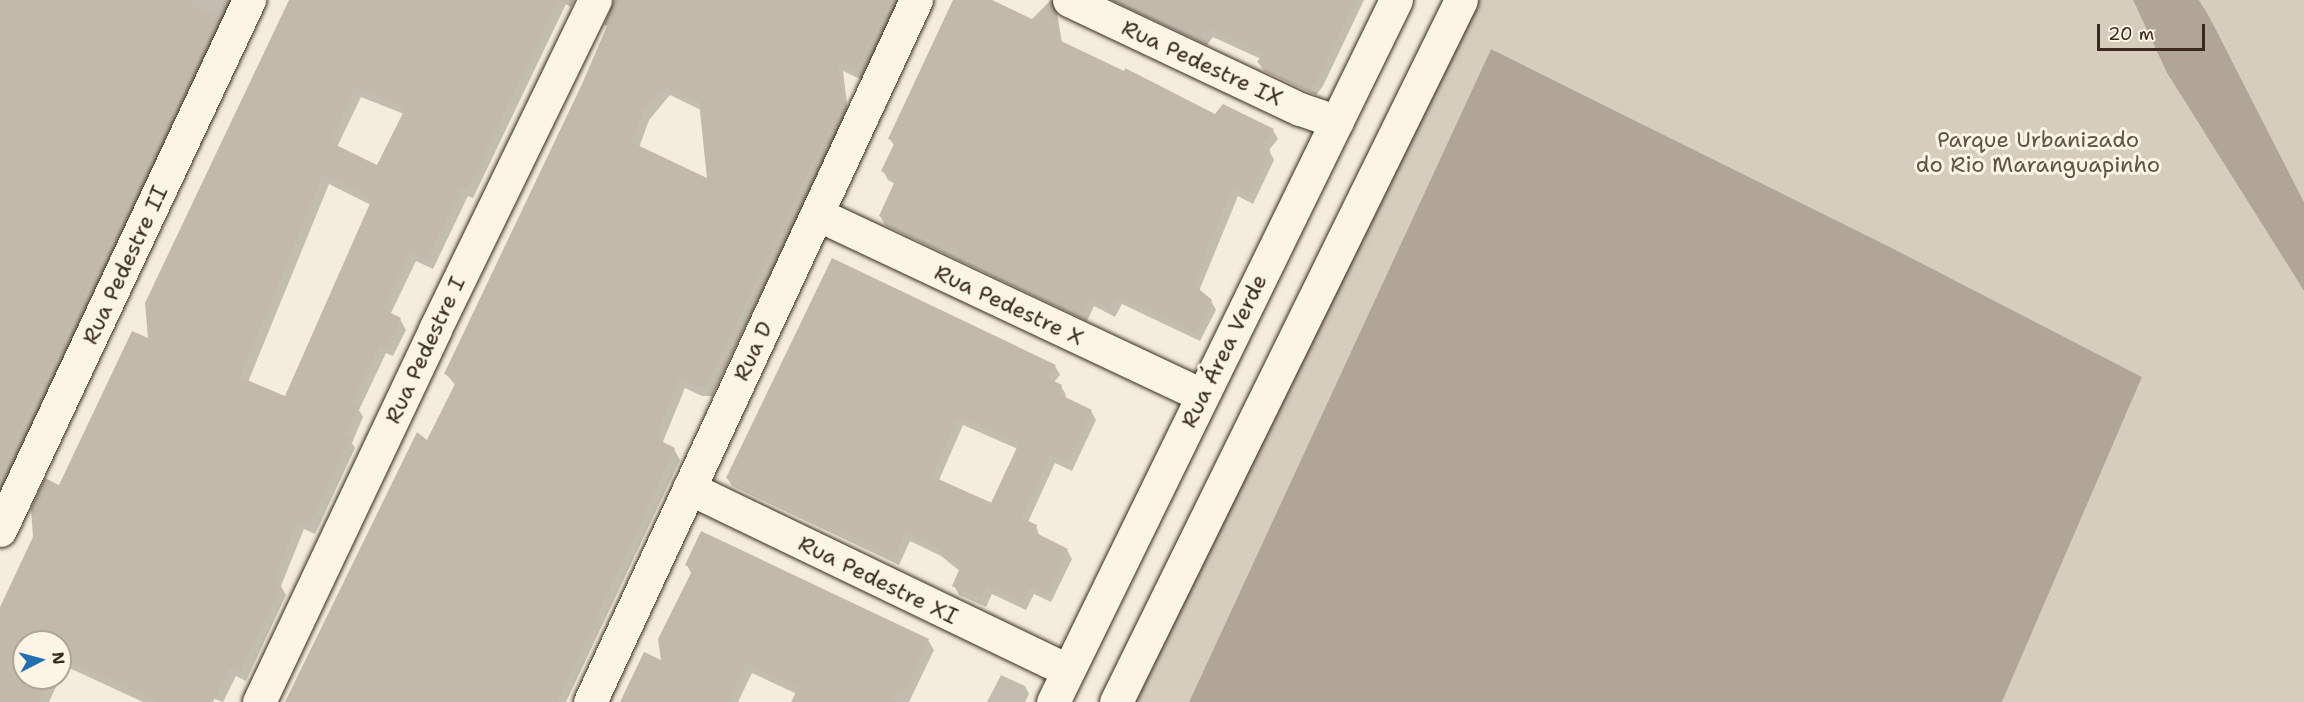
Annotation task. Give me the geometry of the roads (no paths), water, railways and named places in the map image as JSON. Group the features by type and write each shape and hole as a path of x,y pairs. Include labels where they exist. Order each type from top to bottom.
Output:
{"street":[{"name":"Rua Pedestre II","path":"0,530 249,0"},
{"name":"Rua Pedestre I","path":"259,702 435,329 595,0"},
{"name":"Rua D","path":"590,702 916,0"},
{"name":"Rua Pedestre IX","path":"1069,0 1300,109 1337,122"},
{"name":"Rua Área Verde","path":"1053,702 1396,0"},
{"path":"1116,702 1461,0"},
{"name":"Rua Pedestre X","path":"817,214 1202,395"},
{"name":"Rua Pedestre XI","path":"689,488 1068,670"}],"park label":[{"name":"Parque Urbanizado do Rio Maranguapinho","path":"2038,152"}]}
